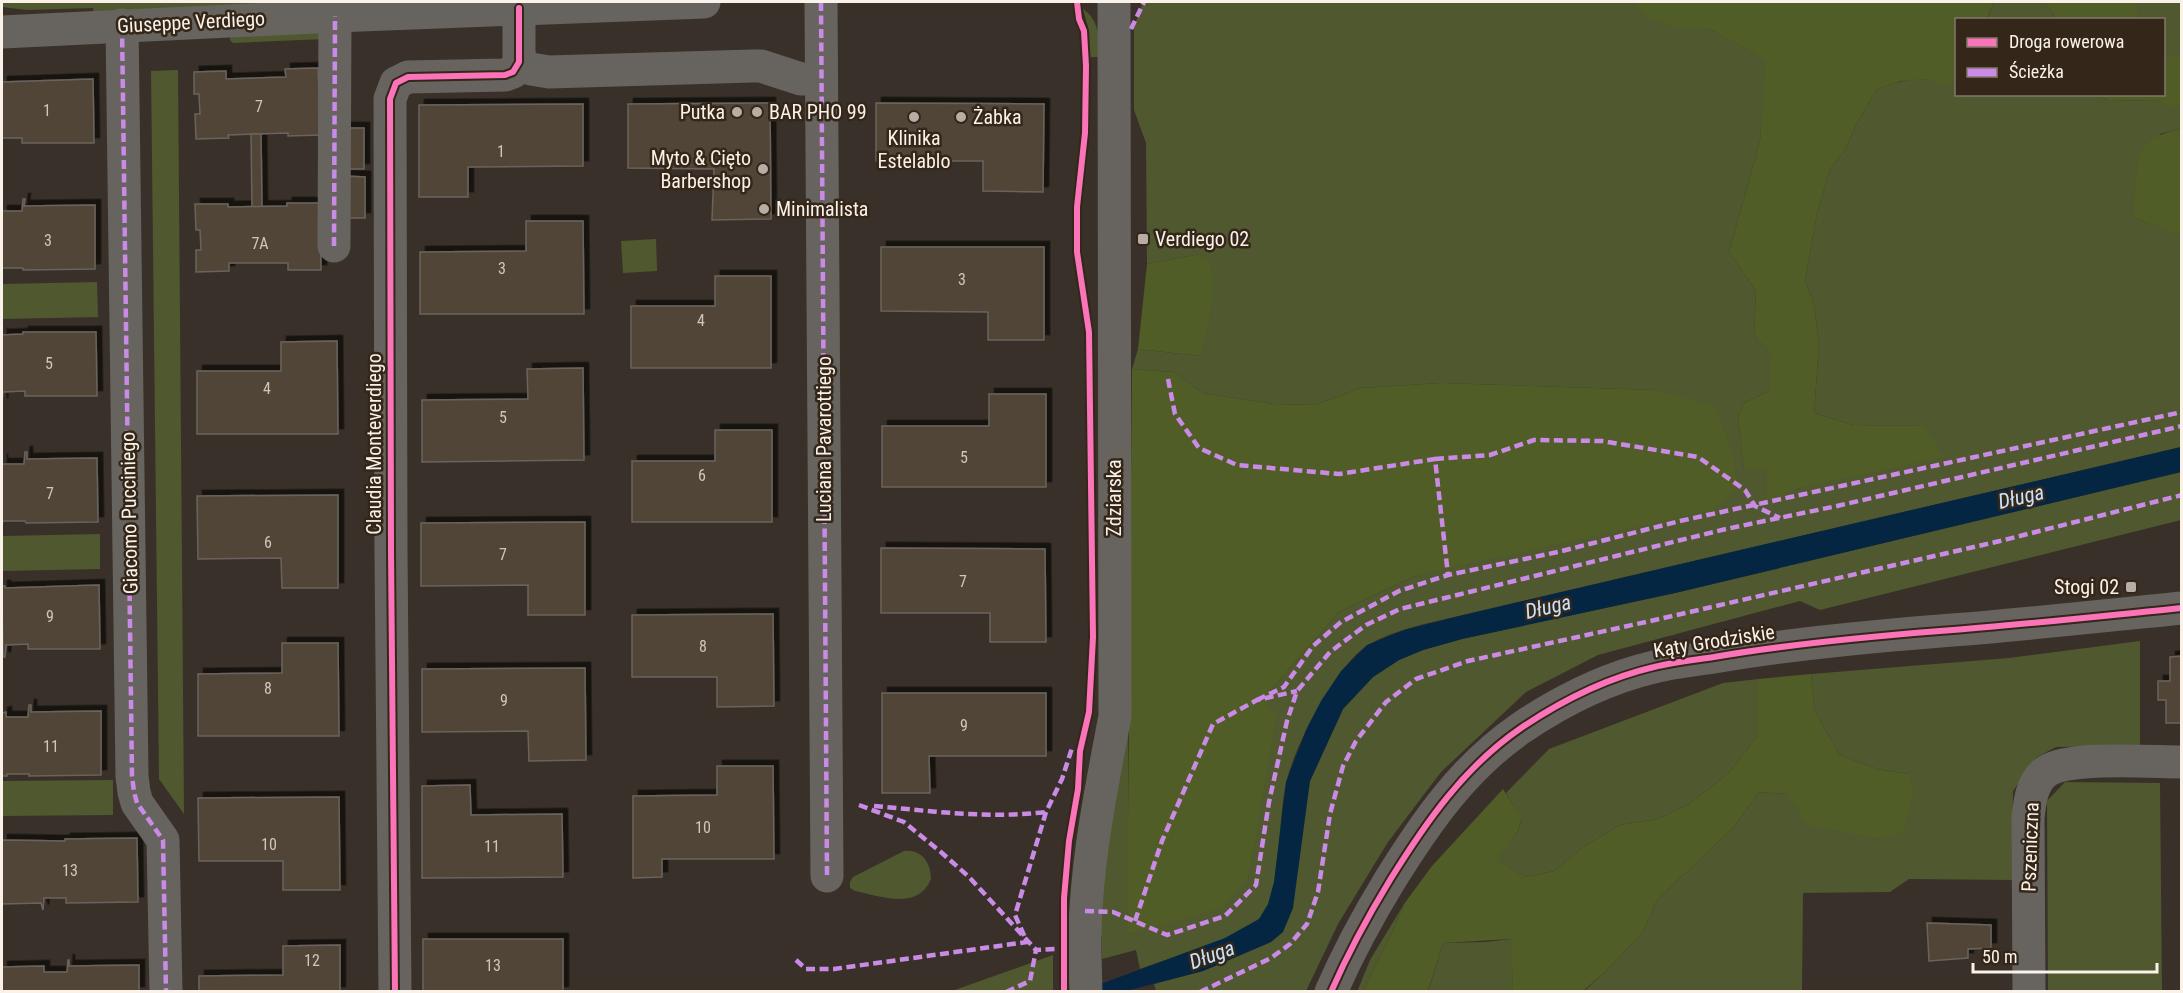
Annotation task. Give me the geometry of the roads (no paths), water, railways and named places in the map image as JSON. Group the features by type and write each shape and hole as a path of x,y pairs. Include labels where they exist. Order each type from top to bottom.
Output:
{"street":[{"name":"Giuseppe Verdiego","path":"2,32 519,8 704,2"},
{"name":"Luciana Pavarottiego","path":"821,2 827,876"},
{"name":"Zdziarska","path":"1086,978 1085,910 1091,855 1115,716 1114,2"},
{"path":"519,8 519,62 531,69 549,72 761,66 792,77 821,80"},
{"path":"334,246 335,16"},
{"name":"Giacomo Pucciniego","path":"122,26 132,776 137,803 163,840 166,992"},
{"name":"Claudia Monteverdiego","path":"395,992 390,99 396,83 408,77 505,75 513,72 519,62"},
{"name":"Kąty Grodziskie","path":"1331,992 1358,936 1386,886 1428,821 1453,789 1472,767 1521,728 1578,695 1653,667 1738,653 1838,639 2011,626 2181,608"},
{"name":"Pszeniczna","path":"2029,992 2028,817 2032,788 2047,771 2071,762 2181,762"}],"water":[{"name":"Długa","path":"2181,447 2181,472 1675,593 1462,639 1423,650 1399,660 1373,677 1343,709 1310,781 1293,908 1283,932 1271,942 1203,971 1126,991 1079,992 1225,938 1259,919 1268,904 1274,882 1286,782 1306,730 1321,701 1341,671 1367,645 1404,630 1459,616"}],"place":[{"name":"Putka","path":"737,112"},
{"name":"BAR PHO 99","path":"757,112"},
{"name":"Klinika Estelablo","path":"914,117"},
{"name":"Żabka","path":"961,117"},
{"name":"Myto & Cięto Barbershop","path":"763,169"},
{"name":"Minimalista","path":"764,209"},
{"name":"Verdiego 02","path":"1143,239"},
{"name":"Stogi 02","path":"2131,587"}]}
